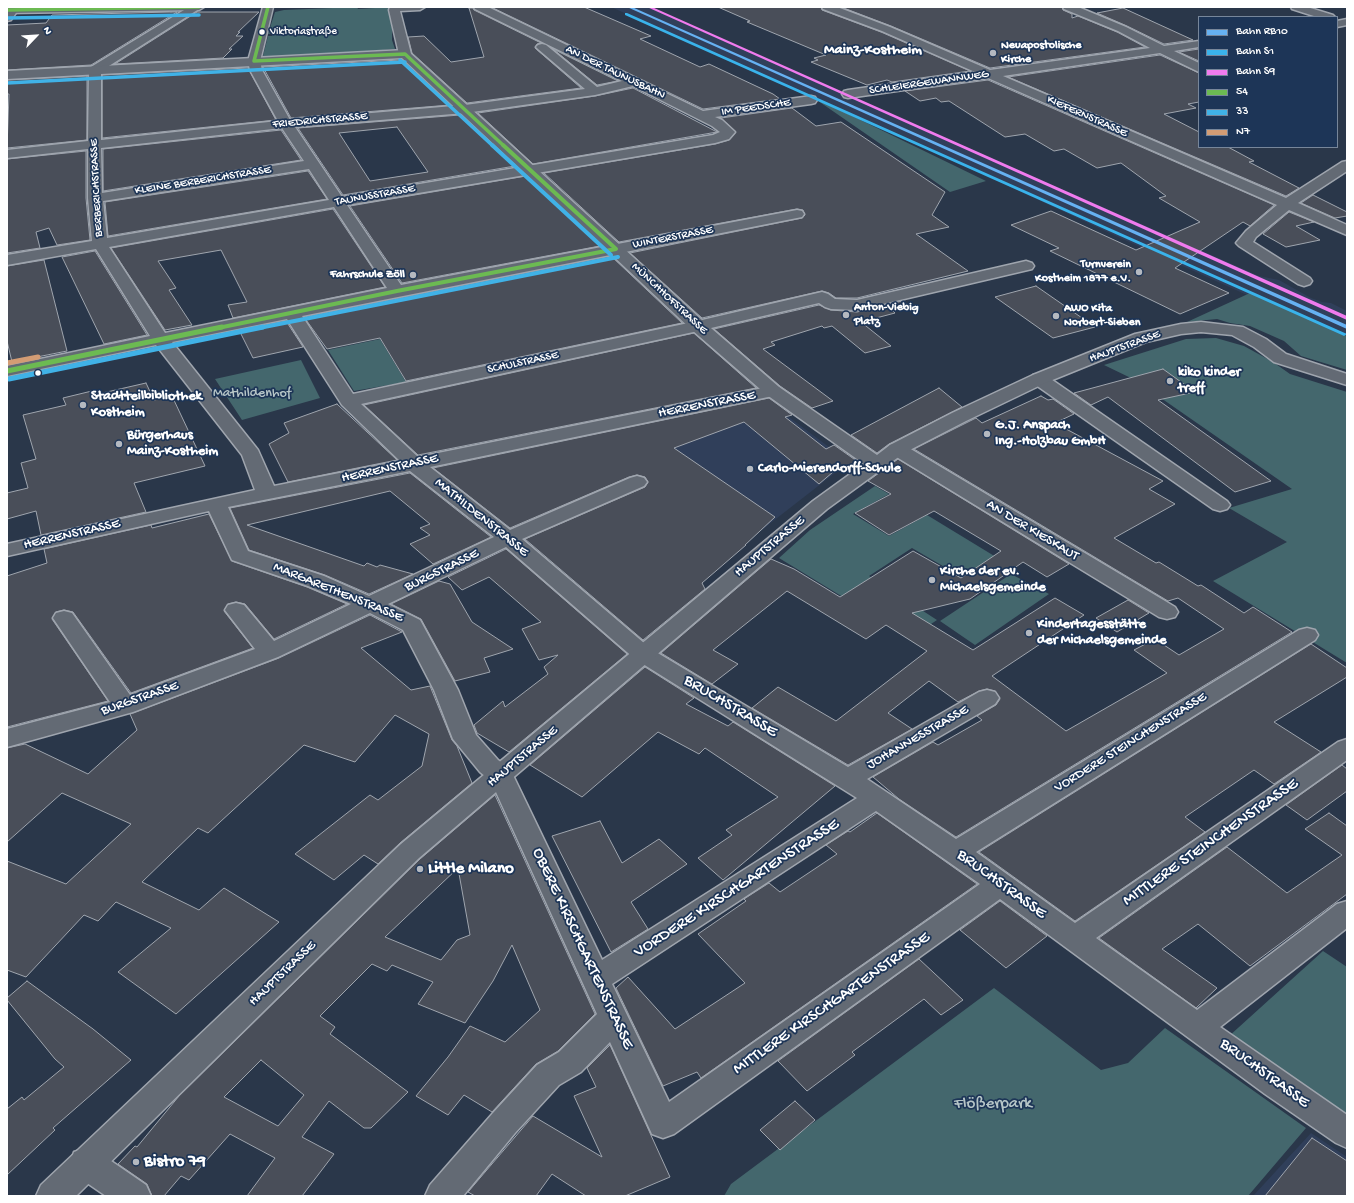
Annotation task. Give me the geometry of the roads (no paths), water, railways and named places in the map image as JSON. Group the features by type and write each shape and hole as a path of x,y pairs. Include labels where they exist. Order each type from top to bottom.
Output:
{"street":[{"path":"9,13 198,7"},
{"path":"95,70 198,7"},
{"path":"268,7 254,61 256,70 286,124 397,291"},
{"path":"7,75 405,54 394,10 395,8 420,7"},
{"name":"AN DER TAUNUSBAHN","path":"479,7 717,123"},
{"name":"KIEFERNSTRASSE","path":"827,7 886,29 1347,230"},
{"path":"1068,7 1122,29 1198,67"},
{"path":"1296,7 1326,16"},
{"name":"AN DER TAUNUSBAHN","path":"513,24 595,91"},
{"name":"SCHLEIERGEWANNWEG","path":"848,94 1198,44"},
{"name":"MÜNCHHOFSTRASSE","path":"405,54 698,326 773,391 876,463"},
{"name":"BERBERICHSTRASSE","path":"95,70 94,144 100,197 100,244 161,340 251,454 267,494"},
{"name":"FRIEDRICHSTRASSE","path":"7,154 286,124 465,109 595,91 632,82"},
{"name":"IM PEEDSCHE","path":"701,115 811,100"},
{"name":"TAUNUSSTRASSE","path":"7,260 339,202 715,139 724,136 728,132 717,123"},
{"name":"KLEINE BERBERICHSTRASSE","path":"100,197 312,164"},
{"path":"1304,281 1244,243 1286,204 1347,165"},
{"name":"WINTERSTRASSE","path":"7,371 397,291 797,214"},
{"name":"SCHULSTRASSE","path":"348,401 698,326 822,297 831,304 857,305 1026,266"},
{"name":"MATHILDENSTRASSE","path":"292,312 348,401 414,464 508,538 643,654"},
{"name":"HAUPTSTRASSE","path":"52,1196 410,852 820,505 897,449 959,417 1039,379 1141,338 1181,328 1201,327 1225,329 1236,332 1260,343 1280,358 1347,380"},
{"path":"1039,379 1220,505"},
{"name":"HERRENSTRASSE","path":"7,550 216,503 267,494 773,391"},
{"name":"AN DER KIESKAUT","path":"897,449 1167,612"},
{"name":"BURGSTRASSE","path":"7,738 125,706 270,652 372,605 508,538 637,482"},
{"name":"MARGARETHENSTRASSE","path":"216,503 240,555 316,581 372,605 412,625 446,690 465,739 489,766 501,775"},
{"path":"236,610 270,652"},
{"path":"64,618 125,706"},
{"name":"VORDERE STEINCHENSTRASSE","path":"956,852 1307,635"},
{"name":"BRUCHSTRASSE","path":"643,654 877,798 1001,884 1347,1133"},
{"name":"JOHANNESSTRASSE","path":"848,779 987,698"},
{"name":"MITTLERE STEINCHENSTRASSE","path":"1075,938 1347,748"},
{"name":"OBERE KIRSCHGARTENSTRASSE","path":"501,775 663,1124"},
{"name":"VORDERE KIRSCHGARTENSTRASSE","path":"596,979 877,798"},
{"name":"MITTLERE KIRSCHGARTENSTRASSE","path":"663,1124 1001,884"},
{"path":"1198,1027 1347,912"},
{"path":"442,1196 504,1123 548,1075 570,1062 614,1017"},
{"path":"86,1163 134,1196"}],"rail line":[{"name":"RB10","path":"629,7 1347,327"},
{"name":"S9","path":"649,7 1347,318"},
{"name":"S1","path":"626,14 1344,334"}],"place":[{"name":"Viktoriastraße","path":"262,32"},
{"name":"Neuapostolische Kirche","path":"993,53"},
{"name":"Turnverein Kostheim 1877 e.V.","path":"1139,272"},
{"name":"Fahrschule Zöll","path":"413,275"},
{"name":"Anton-Viebig Platz","path":"846,315"},
{"name":"AWO Kita Norbert-Sieben","path":"1056,316"},
{"name":"kiko kinder treff","path":"1170,381"},
{"name":"Stadtteilbibliothek Kostheim","path":"83,405"},
{"name":"G.J. Anspach Ing.-Holzbau GmbH","path":"987,434"},
{"name":"Bürgerhaus Mainz-Kostheim","path":"119,444"},
{"name":"Carlo-Mierendorff-Schule","path":"750,469"},
{"name":"Kirche der ev. Michaelsgemeinde","path":"932,580"},
{"name":"Kindertagesstätte der Michaelsgemeinde","path":"1029,633"},
{"name":"Little Milano","path":"420,869"},
{"name":"Bistro 79","path":"136,1162"}],"district":[{"name":"Mainz-Kostheim","path":"873,51"}],"park label":[{"name":"Mathildenhof","path":"252,394"},
{"name":"Flößerpark","path":"993,1104"}]}
